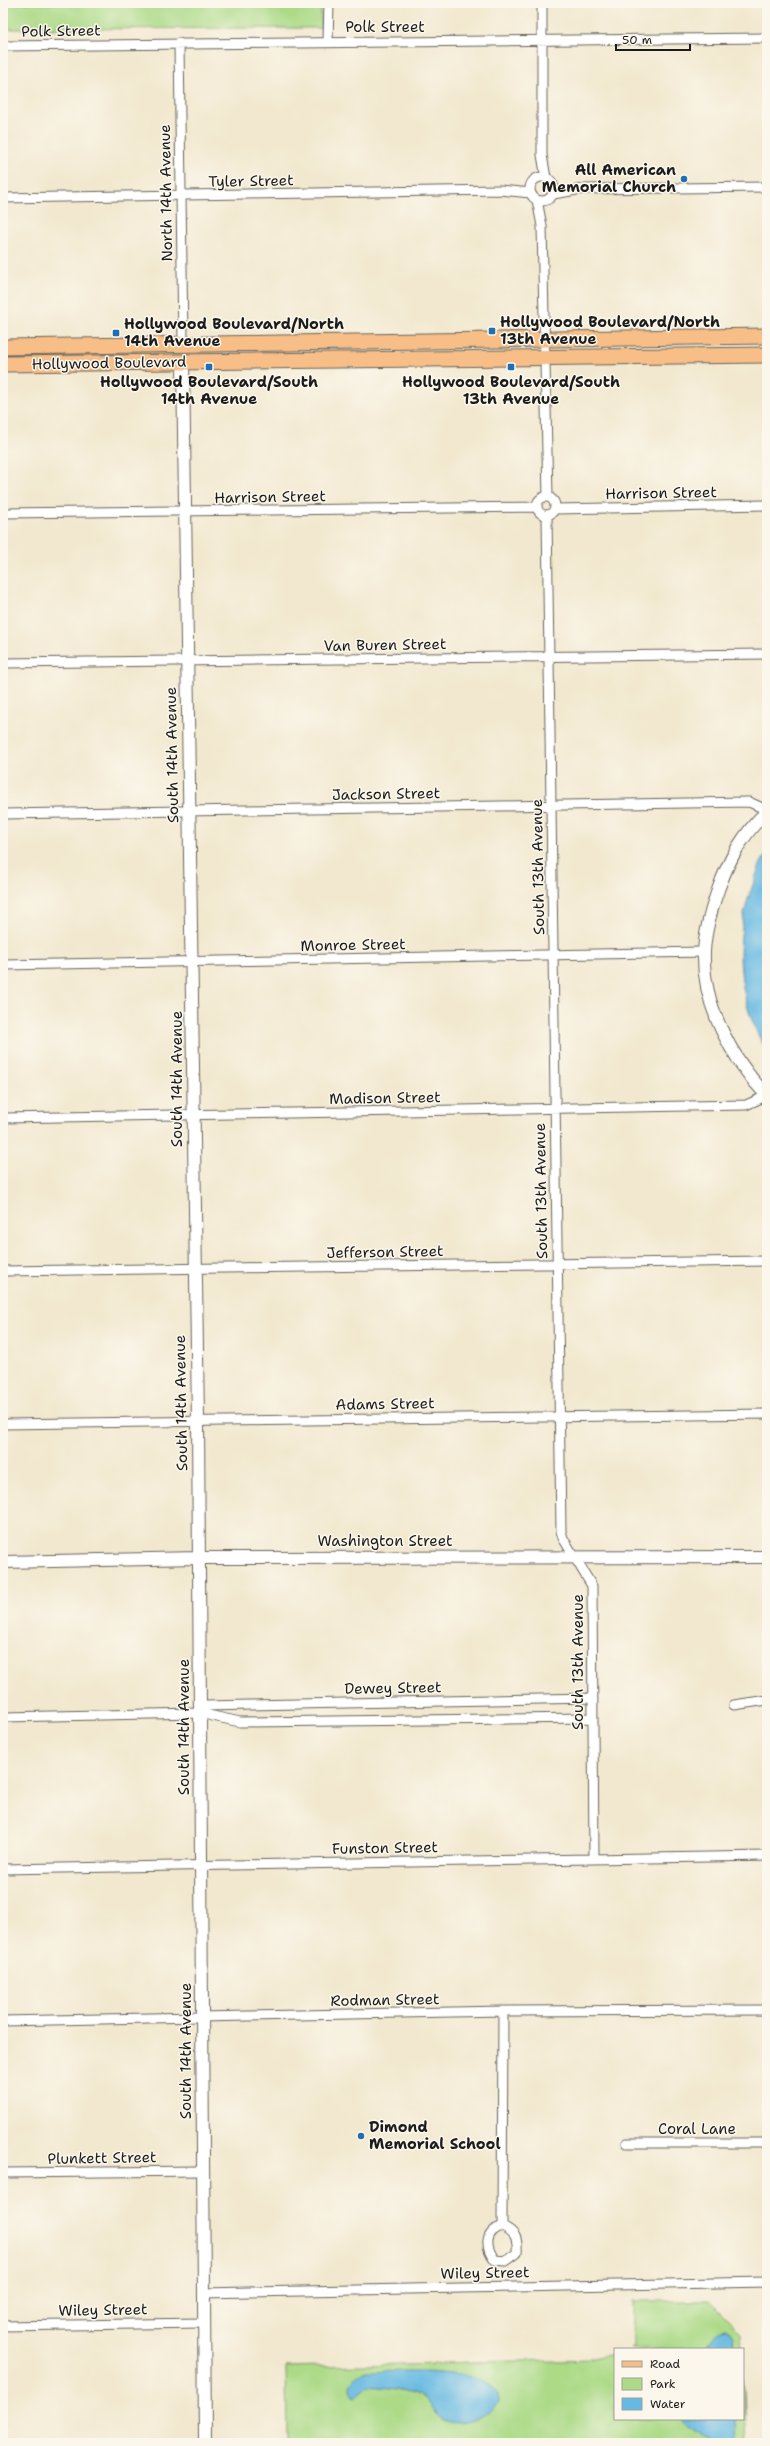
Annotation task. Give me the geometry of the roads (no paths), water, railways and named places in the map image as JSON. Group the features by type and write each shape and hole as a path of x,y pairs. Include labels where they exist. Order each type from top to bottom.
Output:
{"main road":[{"name":"Hollywood Boulevard","path":"3,347 183,343 767,336"},
{"name":"Hollywood Boulevard","path":"3,364 767,355"}],"street":[{"path":"328,41 329,3"},
{"path":"542,3 542,226 548,497"},
{"name":"Polk Street","path":"3,46 328,41 541,41 767,38"},
{"name":"North 14th Avenue","path":"179,43 183,343"},
{"name":"Tyler Street","path":"3,198 542,189 767,187"},
{"name":"South 14th Avenue","path":"183,362 184,512 193,962 193,1116 198,1421 205,2443"},
{"path":"548,497 553,500 555,509 547,515 540,513 537,507 540,500 548,497"},
{"name":"Harrison Street","path":"555,509 767,505"},
{"name":"Harrison Street","path":"3,513 537,507"},
{"name":"South 13th Avenue","path":"547,515 556,1263 561,1531 563,1538 592,1586 594,1859"},
{"name":"Van Buren Street","path":"3,663 549,658 767,654"},
{"name":"Jackson Street","path":"3,814 749,802 767,811"},
{"path":"767,811 753,825 730,859 714,902 704,952 710,993 718,1022 747,1072 767,1096"},
{"name":"Monroe Street","path":"3,965 704,952"},
{"name":"Madison Street","path":"3,1118 193,1116 746,1105 767,1096"},
{"name":"Jefferson Street","path":"3,1271 767,1261"},
{"name":"Adams Street","path":"3,1424 559,1415 767,1414"},
{"name":"Washington Street","path":"3,1562 199,1558 556,1556 577,1559 767,1557"},
{"name":"Dewey Street","path":"199,1713 206,1706 592,1698"},
{"path":"734,1705 767,1700"},
{"name":"Dewey Street","path":"3,1717 199,1713 240,1722 592,1718"},
{"name":"Funston Street","path":"3,1868 767,1856"},
{"name":"Rodman Street","path":"3,2021 503,2011 767,2010"},
{"path":"502,2226 503,2011"},
{"name":"Coral Lane","path":"627,2143 767,2143"},
{"name":"Plunkett Street","path":"3,2173 202,2171"},
{"name":"Wiley Street","path":"203,2293 767,2282"},
{"name":"Wiley Street","path":"3,2326 203,2323"}],"water":[{"path":"767,854 767,1051 757,1032 743,990 740,946 742,924 747,903 762,860"},
{"path":"726,2329 731,2331 734,2336 735,2348 706,2348 715,2333"},
{"path":"416,2371 454,2373 471,2377 486,2383 498,2392 498,2403 478,2418 462,2423 453,2423 438,2416 423,2398 416,2394 392,2388 371,2387 354,2396 351,2392 350,2385 354,2378 365,2372"},
{"path":"682,2420 736,2420 737,2442 731,2443 715,2440 698,2433 684,2424"}],"place":[{"name":"All American Memorial Church","path":"684,179"},
{"name":"Hollywood Boulevard/North 13th Avenue","path":"492,331"},
{"name":"Hollywood Boulevard/North 14th Avenue","path":"116,333"},
{"name":"Hollywood Boulevard/South 14th Avenue","path":"209,367"},
{"name":"Hollywood Boulevard/South 13th Avenue","path":"511,367"},
{"name":"Dimond Memorial School","path":"361,2136"}]}
